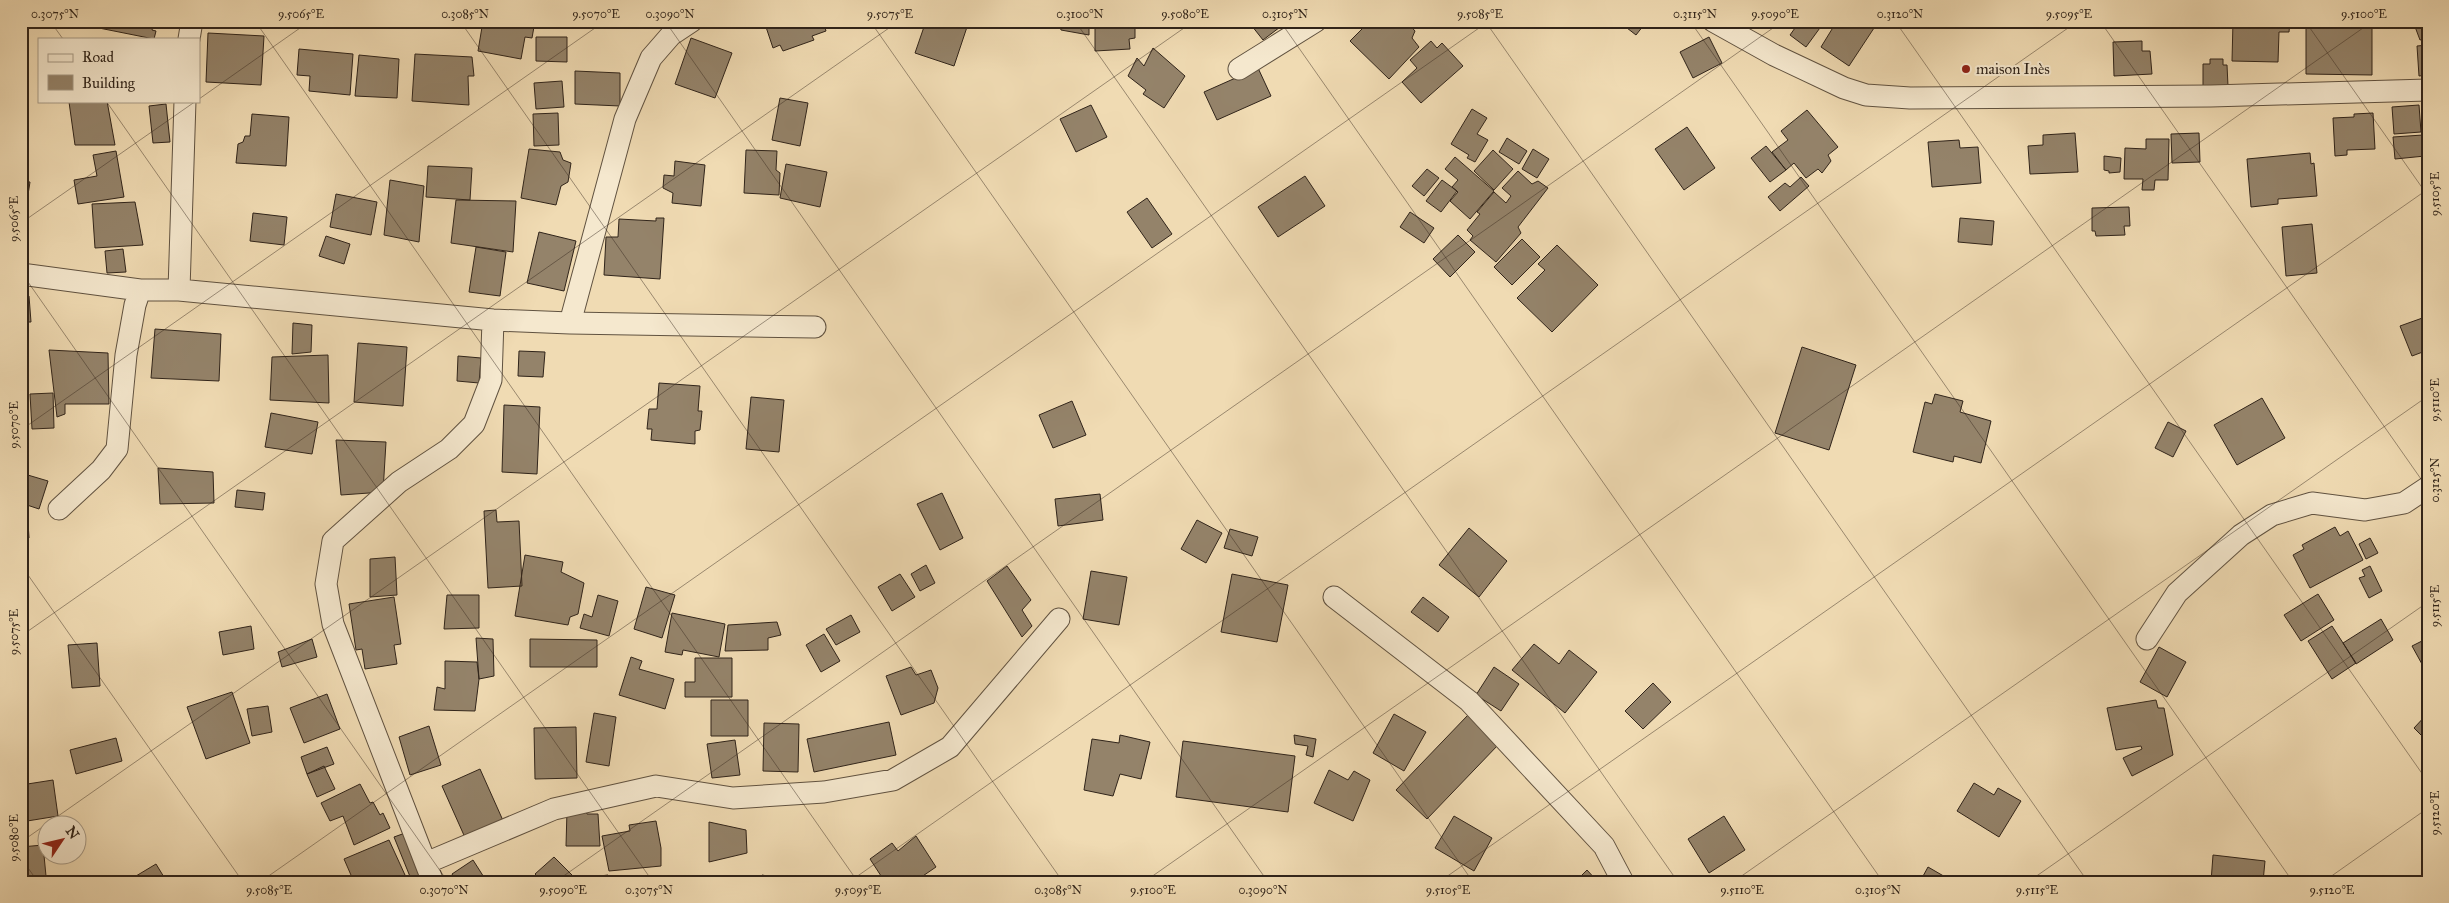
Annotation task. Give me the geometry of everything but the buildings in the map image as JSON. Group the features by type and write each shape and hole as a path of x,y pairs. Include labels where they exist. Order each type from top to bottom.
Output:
{"street":[{"path":"189,38 192,21"},
{"path":"570,323 625,119 651,58 671,35 692,21"},
{"path":"1240,70 1316,21"},
{"path":"1713,21 1774,55 1844,88 1866,95 1910,98 2211,96 2428,90"},
{"path":"179,290 185,102"},
{"path":"21,274 140,290 179,290 493,320 815,327"},
{"path":"60,508 101,470 117,449 126,355 133,312 140,290"},
{"path":"493,320 491,380 474,424 449,449 400,482 333,541 326,584 333,624 430,872 554,809 656,786 734,798 824,792 892,780 950,747 1059,619"},
{"path":"2147,639 2177,593 2241,535 2272,515 2312,503 2365,510 2404,503 2428,487"},
{"path":"1334,597 1469,702 1604,846 1624,882"}],"place":[{"name":"maison Inès","path":"1966,69"}]}
